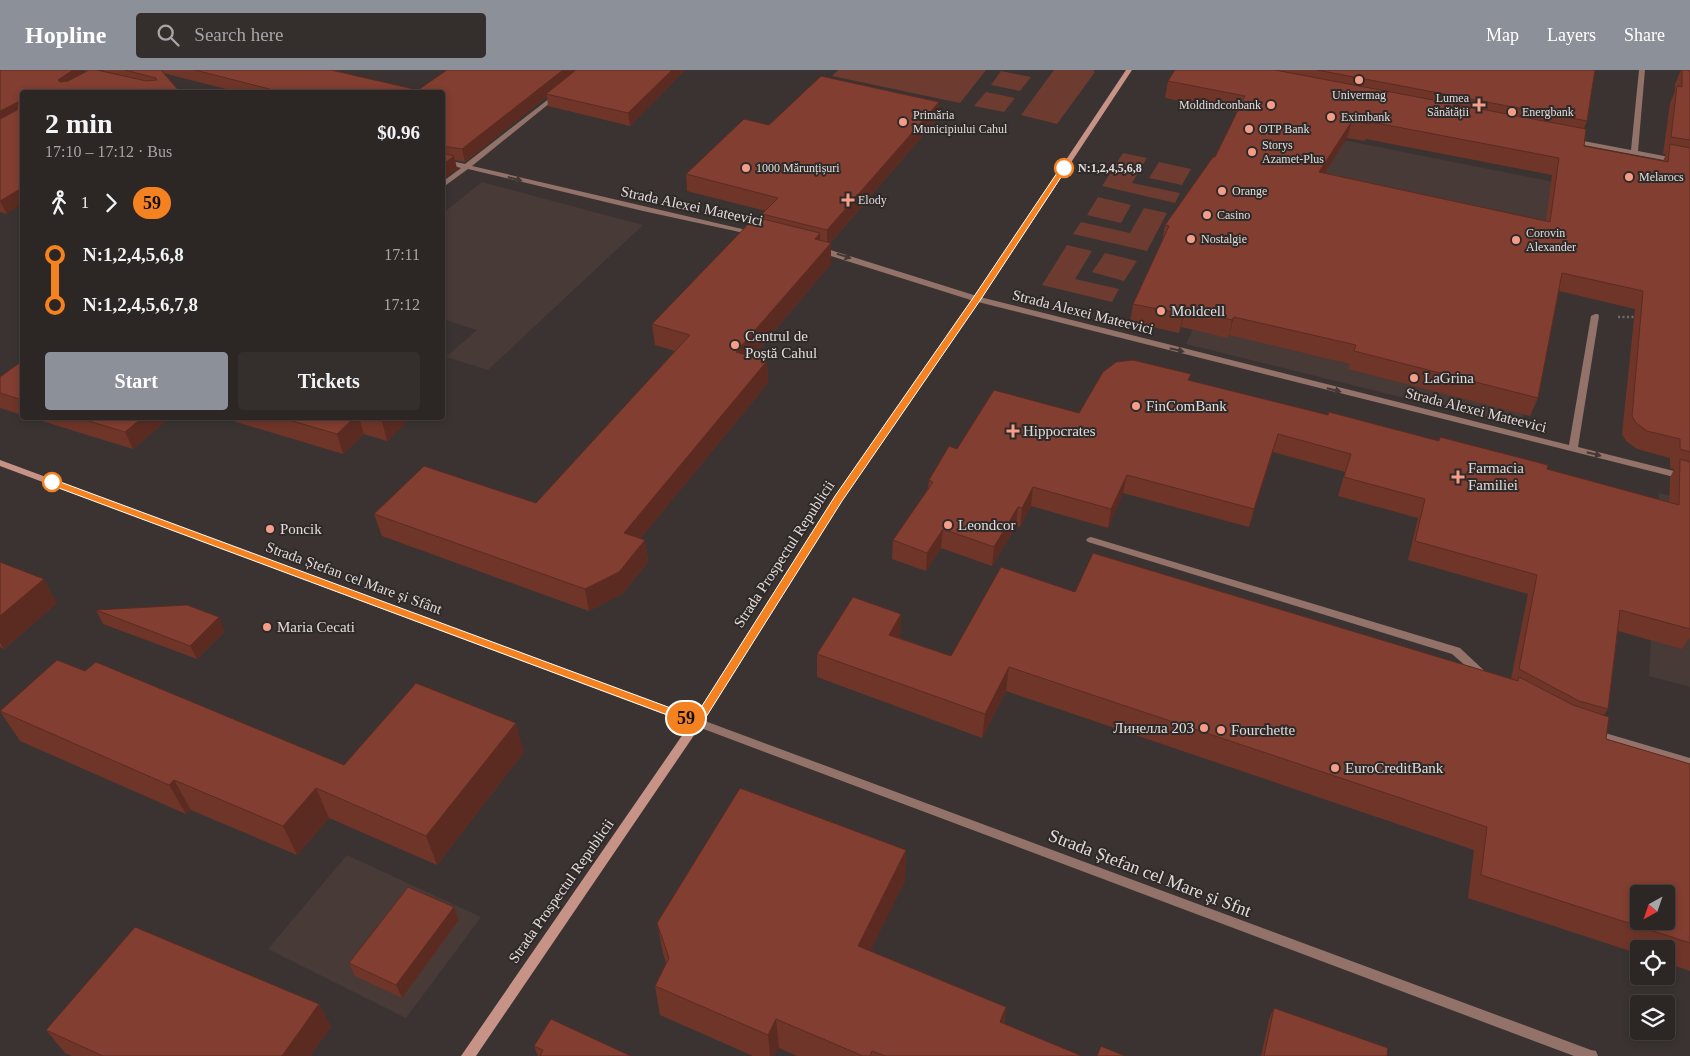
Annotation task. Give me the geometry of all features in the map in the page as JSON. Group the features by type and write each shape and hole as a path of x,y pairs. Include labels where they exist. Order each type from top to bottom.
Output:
{"main road":[{"name":"Strada Prospectul Republicii","path":"468,1056 697,722 838,498 977,299 1129,70"},
{"name":"Strada Ștefan cel Mare și Sfânt","path":"0,463 697,722"}],"street":[{"path":"1634,152 1642,70"},
{"path":"445,184 564,88"},
{"path":"1566,139 1690,163"},
{"name":"Strada Alexei Mateevici","path":"445,162 642,209 766,236"},
{"name":"Strada Alexei Mateevici","path":"811,247 977,299 1690,478"},
{"path":"1573,449 1595,316"},
{"path":"1091,540 1456,651 1496,685"},
{"name":"Strada Ștefan cel Mare și Sfnt","path":"697,722 1591,1056"},
{"path":"1582,730 1690,763"}],"path":[{"path":"1595,316 1638,317"}],"shaded area":[{"path":"838,70 986,70 960,103 832,76"},
{"path":"1054,70 1093,70 1095,72 1057,124 1021,115"},
{"path":"1001,71 1031,77 1020,91 991,85"},
{"path":"986,92 1015,98 1004,112 974,106"},
{"path":"1283,128 1559,183 1522,427 1186,344"},
{"path":"1123,153 1147,158 1132,183 1180,193 1175,203 1102,186"},
{"path":"1159,162 1191,169 1182,185 1149,178"},
{"path":"482,182 643,225 488,370 446,357 477,330 445,320 445,211"},
{"path":"1098,197 1131,205 1121,223 1087,215"},
{"path":"1144,208 1167,213 1147,251 1073,234 1081,222 1130,233"},
{"path":"1067,245 1092,251 1075,279 1119,289 1112,302 1042,285"},
{"path":"1105,253 1137,261 1124,281 1092,272"},
{"path":"1659,493 1690,501 1690,687 1649,676"},
{"path":"347,855 481,917 406,1018 268,949"}],"building":[{"path":"0,70 73,70 58,80 60,82 68,81 89,70 97,70 146,81 157,80 156,78 125,70 161,70 178,90 20,90 20,189 0,201 0,119 17,110 18,102 0,111"},
{"path":"195,70 331,70 418,90 273,90"},
{"path":"447,70 563,70 462,149 445,146 445,90 418,90"},
{"path":"576,70 672,70 628,113 546,94"},
{"path":"1175,70 1275,70 1586,129 1584,146 1668,162 1670,144 1690,148 1690,452 1680,449 1680,439 1647,431 1636,423 1632,416 1643,291 1562,273 1538,398 1354,351 1356,345 1234,317 1232,320 1185,309 1183,314 1133,304 1169,226 1165,225 1213,157 1215,157 1245,96 1168,81","holes":["1352,121 1370,124 1371,122 1559,158 1550,222 1319,172"]},
{"path":"1317,70 1595,70 1587,121"},
{"path":"1682,70 1690,70 1690,140 1671,137 1677,86 1682,87"},
{"path":"821,76 939,102 827,230 762,214 778,198 686,174 744,119 769,125"},
{"path":"445,154 454,156 445,163"},
{"path":"755,217 820,233 815,239 831,243 736,352 767,361 624,533 645,540 619,572 585,589 374,514 424,466 536,503 690,335 652,324"},
{"path":"1133,360 1191,374 1188,380 1328,415 1329,412 1439,441 1440,437 1548,465 1547,469 1679,505 1680,459 1690,462 1690,629 1620,610 1608,709 1579,701 1519,669 1537,575 1415,541 1425,499 1344,477 1351,454 1278,434 1254,509 1127,475 1111,509 1033,487 1022,508 1018,507 994,547 943,529 927,553 893,540 933,482 929,480 949,446 957,449 994,390 1079,413 1103,372 1116,362"},
{"path":"20,362 20,399 0,393 0,377"},
{"path":"86,420 140,420 125,432"},
{"path":"289,420 352,420 337,434"},
{"path":"1093,553 1518,681 1519,677 1573,705 1609,717 1606,739 1690,764 1690,943 1650,930 1675,930 1675,885 1630,885 1630,923 1481,875 1487,827 1009,667 985,714 817,654 853,597 901,614 889,635 951,656 1001,567 1075,592"},
{"path":"0,562 44,579 0,616"},
{"path":"187,605 219,617 190,646 96,610"},
{"path":"57,660 85,671 96,662 344,765 416,683 516,723 426,836 316,788 283,826 174,780 169,785 0,711"},
{"path":"740,788 906,850 858,946 1006,1007 1000,1022 1082,1056 885,1056 872,1051 870,1056 863,1056 776,1019 768,1035 655,986 669,958 657,923"},
{"path":"408,887 454,907 396,985 349,963"},
{"path":"135,927 319,1004 282,1056 103,1056 46,1030"},
{"path":"1274,1008 1388,1048 1387,1056 1264,1056"},
{"path":"551,1019 631,1056 540,1056 543,1050 534,1046"},
{"path":"1101,1046 1125,1056 1097,1056"}],"bus line":[{"name":"59","path":"52,482 697,722 838,498 977,299 1064,168"}],"place":[{"name":"Univermag","path":"1359,80"},
{"name":"Moldindconbank","path":"1271,105"},
{"name":"Lumea Sănătății","path":"1479,105"},
{"name":"Energbank","path":"1512,112"},
{"name":"Eximbank","path":"1331,117"},
{"name":"Primăria Municipiului Cahul","path":"903,122"},
{"name":"OTP Bank","path":"1249,129"},
{"name":"Storys Azamet-Plus","path":"1252,152"},
{"name":"1000 Mărunțișuri","path":"746,168"},
{"name":"N:1,2,4,5,6,8","path":"1064,168"},
{"name":"Melarocs","path":"1629,177"},
{"name":"Orange","path":"1222,191"},
{"name":"Elody","path":"848,200"},
{"name":"Casino","path":"1207,215"},
{"name":"Nostalgie","path":"1191,239"},
{"name":"Corovin Alexander","path":"1516,240"},
{"name":"Moldcell","path":"1161,311"},
{"name":"Centrul de Poștă Cahul","path":"735,345"},
{"name":"LaGrina","path":"1414,378"},
{"name":"FinComBank","path":"1136,406"},
{"name":"Hippocrates","path":"1013,431"},
{"name":"Farmacia Familiei","path":"1458,477"},
{"name":"Leondcor","path":"948,525"},
{"name":"Poncik","path":"270,529"},
{"name":"Maria Cecati","path":"267,627"},
{"name":"Линелла 203","path":"1204,728"},
{"name":"Fourchette","path":"1221,730"},
{"name":"EuroCreditBank","path":"1335,768"}]}
